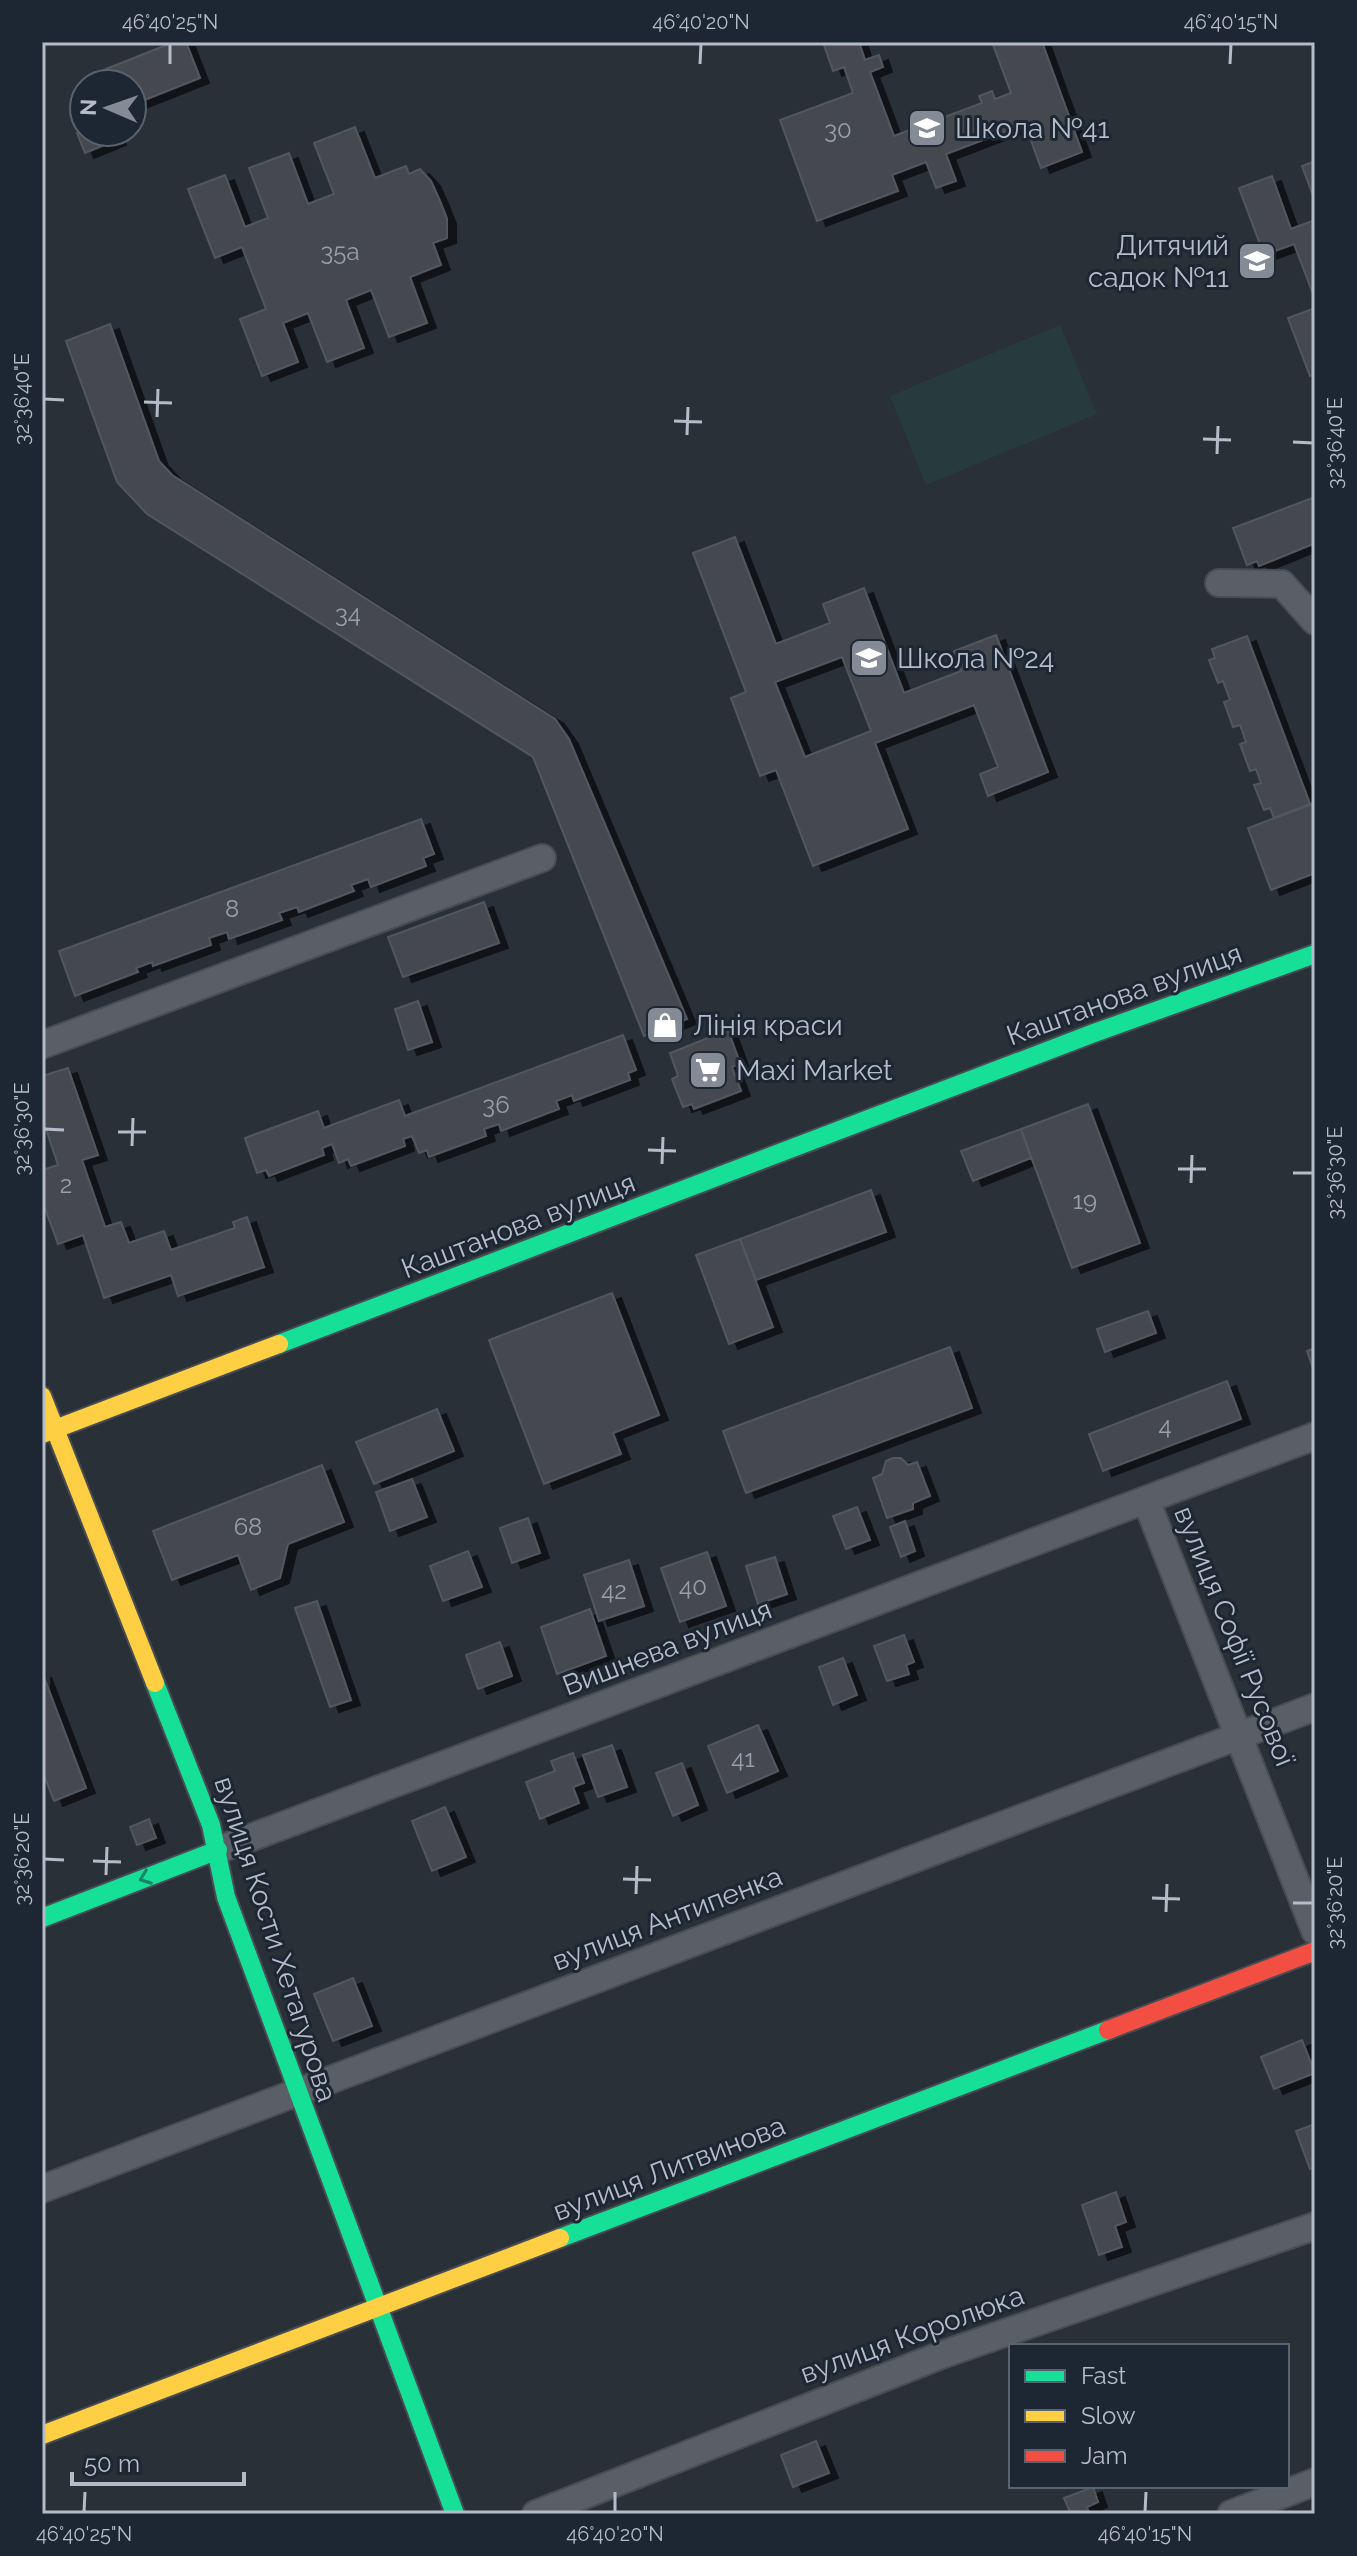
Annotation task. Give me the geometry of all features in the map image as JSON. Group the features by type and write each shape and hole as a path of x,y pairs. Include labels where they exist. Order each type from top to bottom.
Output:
{"street":[{"path":"1219,583 1282,584 1315,621"},
{"path":"42,1045 542,858"},
{"name":"Каштанова вулиця","path":"49,1431 1094,1033 1315,954"},
{"name":"вулиця Кости Хетагурова","path":"42,1396 49,1431 218,1850 226,1897 455,2514"},
{"name":"Вишнева вулиця","path":"42,1918 1315,1436"},
{"name":"вулиця Софії Русової","path":"1146,1500 1315,1931"},
{"name":"вулиця Антипенка","path":"42,2189 1315,1707"},
{"name":"вулиця Литвинова","path":"42,2435 1315,1951"},
{"name":"вулиця Королюка","path":"536,2514 944,2354 1315,2226"},
{"path":"1231,2514 1315,2482"}],"green space":[{"path":"1060,325 1097,414 926,485 890,396"}],"building":[{"path":"174,42 186,42 200,78 148,99 148,68 108,68"},
{"path":"823,42 859,42 865,60 879,55 883,67 870,72 894,136 982,103 979,96 992,91 995,99 1011,93 992,42 1042,42 1082,152 1041,168 1025,124 946,154 956,181 936,188 926,162 892,175 898,191 817,221 780,120 853,93 844,67 833,71"},
{"path":"355,127 375,178 406,166 409,174 420,169 431,181 447,219 447,238 433,243 441,265 410,277 427,323 389,337 371,290 346,300 364,348 327,362 308,313 283,323 298,362 262,376 240,319 266,309 242,247 215,258 188,189 225,175 245,227 268,218 249,168 289,153 308,204 334,194 314,143"},
{"path":"1315,161 1315,201 1302,166"},
{"path":"1272,176 1291,229 1315,220 1315,299 1294,244 1264,255 1239,188"},
{"path":"1315,308 1315,374 1310,376 1288,318"},
{"path":"110,324 159,461 172,475 555,719 569,739 687,1019 644,1036 533,757 147,514 117,482 66,341"},
{"path":"1315,497 1313,544 1259,566 1257,561 1247,565 1233,528"},
{"path":"735,537 776,644 830,623 823,604 864,588 904,693 961,671 954,651 996,635 1048,772 988,796 980,774 998,767 974,705 875,743 908,829 813,866 776,770 760,776 731,698 746,692 693,553","holes":["842,657 871,731 805,757 775,682"]},
{"path":"1247,636 1310,804 1274,818 1270,808 1264,810 1254,785 1261,783 1256,769 1250,771 1240,744 1246,742 1240,725 1233,727 1224,702 1230,700 1223,681 1218,683 1209,660 1215,658 1212,649"},
{"path":"1315,803 1315,873 1271,890 1248,828"},
{"path":"421,819 434,854 423,858 426,866 371,887 368,879 351,885 354,891 299,912 297,907 279,913 282,920 229,939 227,932 209,938 211,945 153,966 152,962 136,968 138,972 75,996 59,951"},
{"path":"484,902 499,943 403,977 388,937"},
{"path":"418,1001 432,1042 408,1050 395,1009"},
{"path":"728,1030 740,1063 732,1067 741,1091 694,1109 692,1104 683,1107 672,1079 678,1076 670,1053"},
{"path":"623,1035 636,1070 628,1073 630,1080 574,1101 572,1095 556,1101 559,1109 501,1131 499,1124 484,1129 486,1136 429,1157 427,1150 419,1153 412,1136 403,1139 405,1146 351,1166 348,1159 339,1163 332,1144 322,1148 324,1155 269,1176 266,1170 257,1173 245,1138 318,1111 324,1128 399,1100 405,1116"},
{"path":"68,1068 98,1155 82,1160 105,1227 121,1222 129,1243 164,1231 171,1250 235,1228 233,1222 247,1217 264,1267 178,1296 171,1275 104,1298 83,1235 58,1244 42,1200 42,1170 58,1165 42,1117 42,1076"},
{"path":"1088,1104 1140,1243 1072,1268 1021,1129"},
{"path":"1021,1129 1031,1158 973,1181 961,1151"},
{"path":"871,1190 886,1232 756,1280 740,1239"},
{"path":"740,1239 773,1327 729,1344 696,1255"},
{"path":"612,1293 659,1415 613,1433 621,1454 544,1484 489,1340"},
{"path":"1148,1311 1156,1333 1105,1352 1097,1329"},
{"path":"950,1347 972,1408 746,1493 723,1431"},
{"path":"1315,1348 1315,1374 1307,1351"},
{"path":"1227,1381 1241,1419 1103,1471 1089,1434"},
{"path":"437,1409 454,1451 374,1484 356,1442"},
{"path":"901,1458 908,1465 917,1462 930,1496 913,1503 913,1509 887,1518 873,1478 882,1474 886,1461"},
{"path":"322,1465 344,1522 288,1544 280,1578 251,1590 238,1555 172,1580 153,1531"},
{"path":"412,1479 427,1517 390,1531 376,1492"},
{"path":"857,1507 870,1540 846,1549 833,1516"},
{"path":"528,1518 540,1553 512,1563 500,1528"},
{"path":"905,1521 915,1551 901,1557 890,1527"},
{"path":"468,1551 482,1587 443,1601 430,1566"},
{"path":"707,1552 726,1606 680,1622 661,1568"},
{"path":"775,1557 787,1594 758,1604 746,1566"},
{"path":"629,1560 644,1606 599,1621 584,1575"},
{"path":"317,1601 351,1700 330,1707 295,1608"},
{"path":"590,1609 606,1656 557,1674 541,1627"},
{"path":"904,1635 914,1662 906,1665 909,1674 887,1681 874,1646"},
{"path":"500,1642 512,1676 478,1689 466,1655"},
{"path":"843,1658 857,1695 833,1705 819,1667"},
{"path":"42,1672 86,1788 54,1801 42,1770"},
{"path":"758,1725 778,1771 727,1793 708,1746"},
{"path":"612,1745 627,1787 598,1797 583,1755"},
{"path":"573,1753 584,1783 573,1787 579,1803 540,1819 526,1782 555,1771 551,1761"},
{"path":"682,1763 698,1805 673,1816 656,1773"},
{"path":"445,1807 466,1857 432,1871 412,1821"},
{"path":"149,1819 156,1838 137,1845 130,1827"},
{"path":"353,1978 372,2026 333,2041 314,1994"},
{"path":"1302,2040 1315,2073 1274,2089 1261,2057"},
{"path":"1315,2124 1315,2168 1310,2169 1296,2131"},
{"path":"1116,2192 1126,2222 1115,2226 1122,2247 1099,2255 1082,2205"},
{"path":"816,2441 829,2473 793,2487 781,2455"},
{"path":"1093,2488 1098,2502 1087,2507 1089,2514 1071,2514 1064,2498"}],"traffic: fast":[{"path":"279,1344 1094,1033 1315,954"},
{"path":"155,1683 211,1825 226,1897 455,2514"},
{"path":"42,1918 218,1850"},
{"path":"560,2238 1108,2030"}],"traffic: slow":[{"path":"42,1434 279,1344"},
{"path":"42,1396 155,1683"},
{"path":"42,2435 560,2238"}],"traffic: jam":[{"path":"1108,2030 1315,1951"}],"place":[{"name":"Школа №41","path":"927,128"},
{"name":"Дитячий садок №11","path":"1257,261"},
{"name":"Школа №24","path":"869,658"},
{"name":"Лінія краси","path":"665,1025"},
{"name":"Maxi Market","path":"708,1070"}]}
